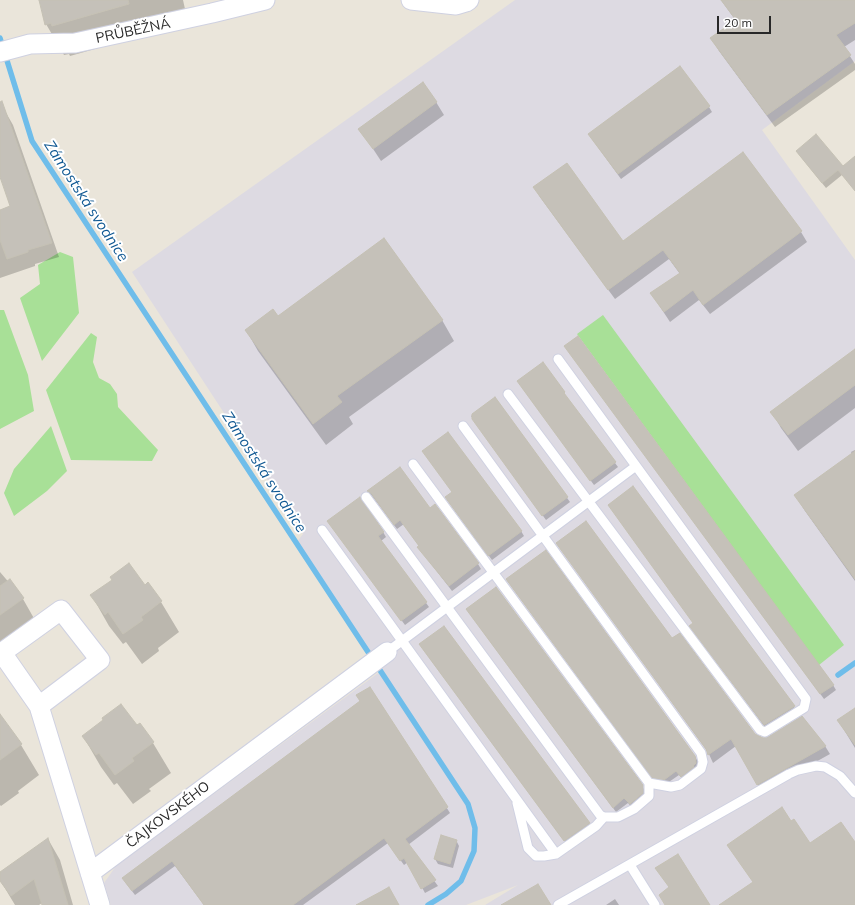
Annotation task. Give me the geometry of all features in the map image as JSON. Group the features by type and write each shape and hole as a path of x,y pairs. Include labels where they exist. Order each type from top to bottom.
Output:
{"street":[{"name":"PRŮBĚŽNÁ","path":"9,50 30,44 75,43 210,7 264,0"},
{"path":"411,0 456,5 469,0"},
{"path":"39,706 100,660 61,610 0,654 39,706 100,905"},
{"name":"ČAJKOVSKÉHO","path":"90,873 394,647"}],"lane":[{"path":"508,394 760,730 765,732 804,708 806,699 558,359"},
{"path":"463,426 702,753 703,762 701,769 680,785 671,787 649,783"},
{"path":"366,497 600,815 618,817 634,809 649,796 649,783 413,464"},
{"path":"394,647 636,466"},
{"path":"322,530 394,647 516,799 556,854"},
{"path":"558,905 789,774 807,767 820,767 832,771 840,776 855,793"},
{"path":"516,799 528,848 536,856 556,854 596,826 604,816"},
{"path":"630,865 655,905"}],"shaded area":[{"path":"515,0 855,0 855,61 762,130 855,260 855,905 485,905 518,885 466,905 111,905 104,883 116,866 381,671 296,543 303,534 132,272"}],"green space":[{"path":"60,252 73,257 79,313 42,361 20,298 40,284 38,265"},
{"path":"0,310 4,310 28,375 34,411 0,429"},
{"path":"603,315 844,645 819,665 577,334"},
{"path":"91,333 97,337 93,362 99,378 110,384 117,394 118,407 158,450 152,461 71,460 46,390"},
{"path":"51,426 67,471 47,491 14,516 4,493 14,469"}],"building":[{"path":"39,0 128,0 129,4 52,26 51,23 45,25"},
{"path":"721,0 855,0 855,23 836,35 851,55 767,115 710,38 736,20"},
{"path":"680,66 710,106 618,174 588,134"},
{"path":"423,82 437,102 373,149 358,129"},
{"path":"2,101 52,243 28,250 28,252 7,259 0,240 0,210 10,206 0,177 0,102"},
{"path":"816,134 843,166 855,156 855,191 838,170 822,183 796,151"},
{"path":"743,152 802,231 703,305 693,290 664,312 650,293 680,273 663,250 608,290 533,187 567,163 623,241"},
{"path":"384,238 443,320 337,396 342,402 313,424 245,330 273,309 278,316"},
{"path":"578,336 834,685 820,694 564,346"},
{"path":"855,349 855,385 788,435 770,412"},
{"path":"543,362 565,392 564,393 616,462 590,481 517,381"},
{"path":"495,397 568,497 542,516 472,419 472,414"},
{"path":"448,432 522,531 488,556 445,497 452,492 422,451"},
{"path":"855,451 855,579 794,495"},
{"path":"400,467 430,508 435,504 479,563 449,586 417,547 419,546 400,520 394,525 371,493 367,491"},
{"path":"633,486 795,706 764,725 689,626 693,623 608,505"},
{"path":"360,497 384,532 378,536 427,602 401,621 327,521"},
{"path":"586,521 672,638 680,633 755,734 763,738 768,737 802,716 826,746 757,785 731,739 708,755 706,749 556,543"},
{"path":"546,550 695,756 696,763 693,766 694,767 681,777 676,771 664,780 652,778 506,579"},
{"path":"129,563 145,585 148,582 162,601 141,617 143,620 123,634 108,612 105,615 90,595 112,580 110,577"},
{"path":"10,579 24,598 0,615 0,586"},
{"path":"496,587 643,785 643,793 630,804 624,798 613,808 466,609"},
{"path":"444,626 590,823 564,841 419,644"},
{"path":"370,687 448,807 405,839 436,880 421,889 404,858 400,861 384,838 293,905 204,905 172,861 132,891 122,878 360,701 356,695"},
{"path":"121,704 137,725 140,723 154,742 132,758 134,761 115,775 99,753 96,755 82,736 103,720 102,718"},
{"path":"855,708 855,745 837,720"},
{"path":"0,714 22,744 0,760"},
{"path":"782,807 791,821 794,819 810,843 841,822 855,842 855,905 719,905 753,882 727,845"},
{"path":"441,835 457,840 450,864 434,859"},
{"path":"48,838 68,905 42,905 34,879 11,896 0,881 0,872"},
{"path":"678,854 710,905 665,905 659,895 669,887 655,868"},
{"path":"538,884 551,905 501,905"},
{"path":"389,887 399,905 356,905 382,891"}],"waterway":[{"name":"Zámostská svodnice","path":"0,38 32,141 468,804 475,828 474,851 461,881 446,894 428,905"},
{"path":"838,675 855,663"}]}
